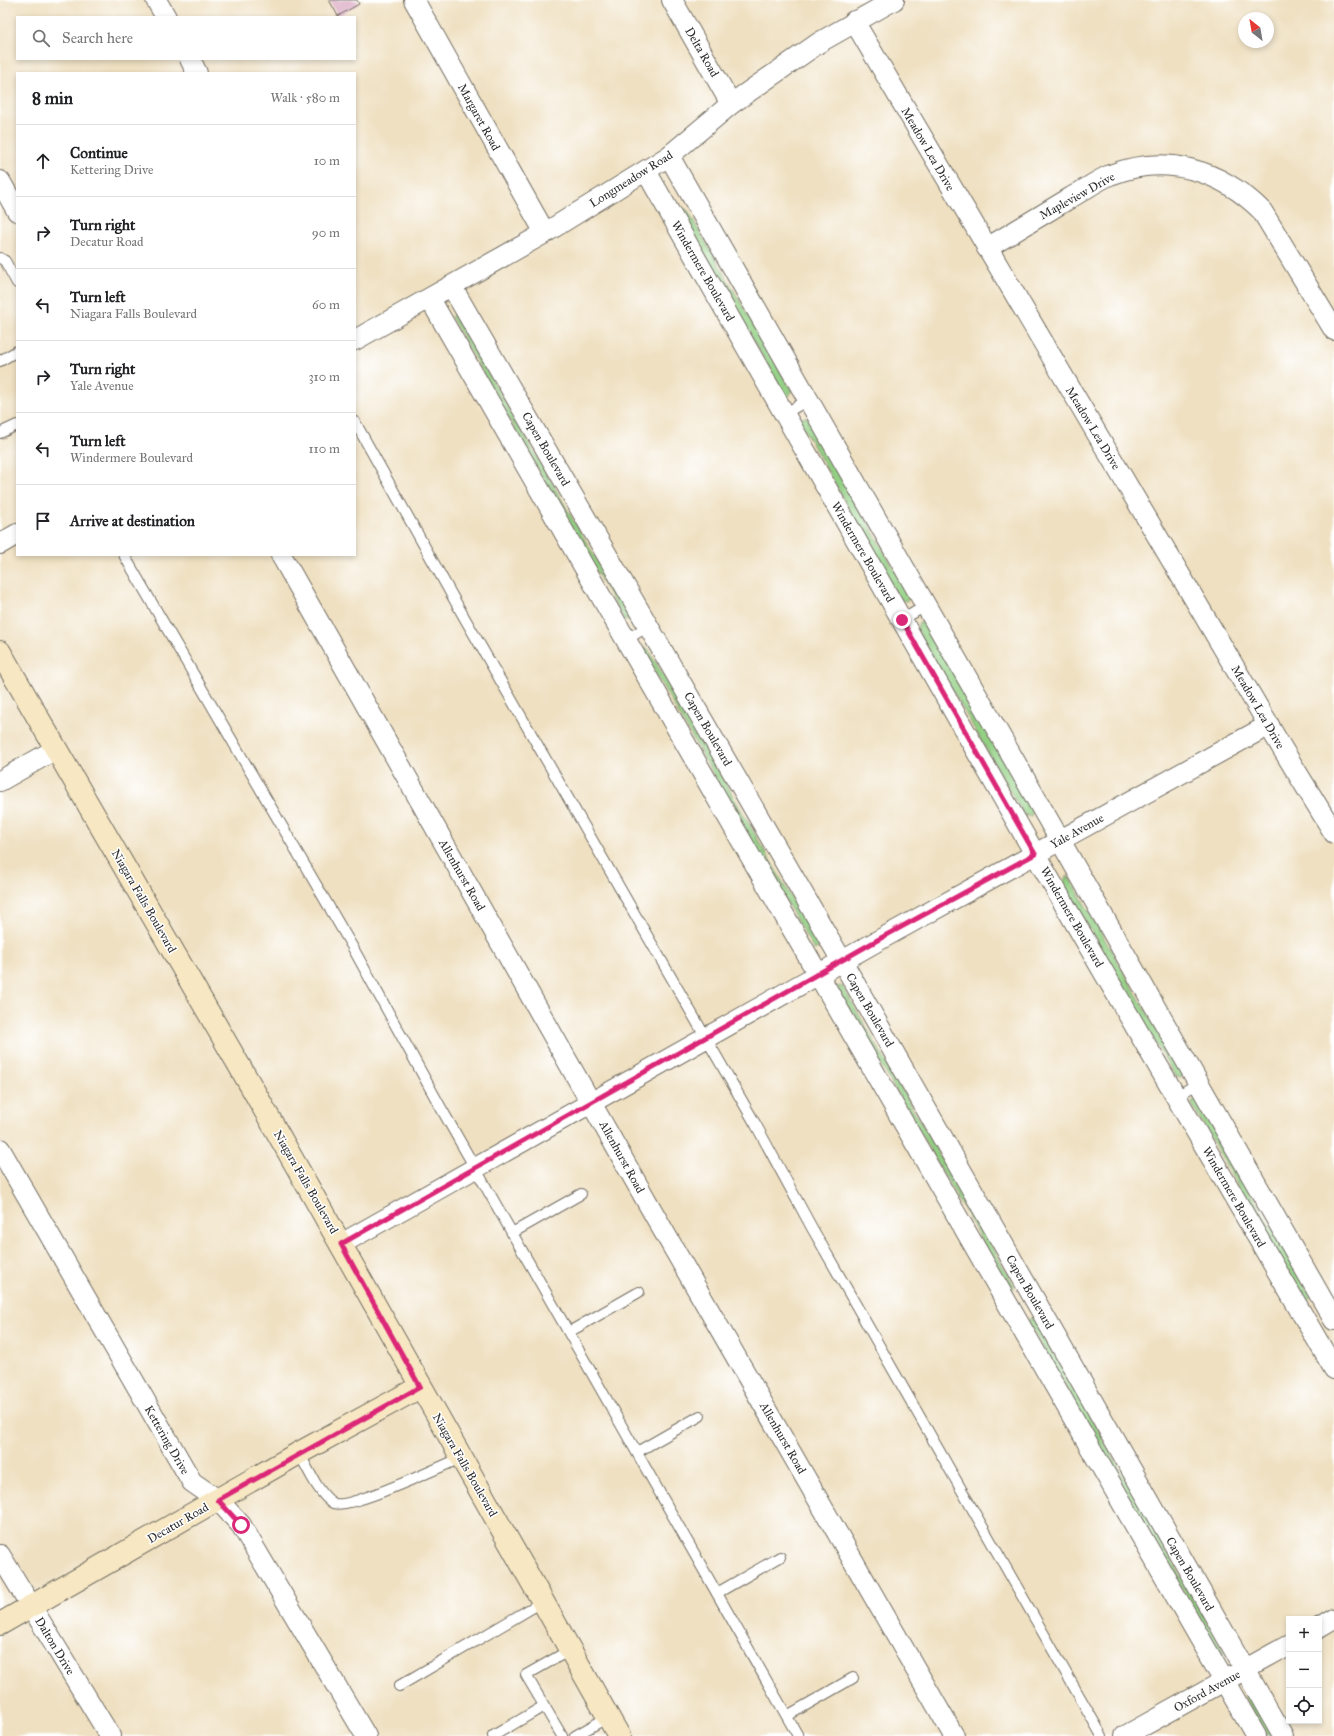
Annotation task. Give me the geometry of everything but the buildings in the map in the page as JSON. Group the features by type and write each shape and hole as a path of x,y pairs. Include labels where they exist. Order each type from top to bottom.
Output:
{"main road":[{"name":"Niagara Falls Boulevard","path":"0,652 341,1244 420,1387 619,1736"},
{"name":"Decatur Road","path":"0,1624 299,1453 420,1387"}],"street":[{"path":"156,0 165,16"},
{"name":"Margaret Road","path":"414,0 545,233"},
{"name":"Delta Road","path":"672,0 731,104"},
{"name":"Longmeadow Road","path":"356,339 452,287 545,233 646,171 669,156 731,104 820,42 894,0"},
{"name":"Meadow Lea Drive","path":"854,22 1334,833"},
{"path":"190,60 196,72"},
{"path":"669,156 1329,1312"},
{"name":"Mapleview Drive","path":"987,248 1109,176 1136,167 1159,165 1187,168 1209,174 1230,184 1249,198 1262,211 1334,330"},
{"name":"Windermere Boulevard","path":"646,171 1035,854 1334,1370"},
{"path":"0,181 16,209"},
{"name":"Capen Boulevard","path":"452,287 842,961 1244,1670 1283,1736"},
{"name":"Capen Boulevard","path":"430,299 1256,1736"},
{"name":"Allenhurst Road","path":"282,556 954,1736"},
{"name":"Yale Avenue","path":"341,1244 818,974 1269,725"},
{"path":"0,781 56,749"},
{"name":"Kettering Drive","path":"0,1149 192,1482 218,1500 241,1525 366,1736"},
{"name":"Dalton Drive","path":"0,1555 110,1736"},
{"path":"1322,1626 1334,1620"},
{"name":"Oxford Avenue","path":"1125,1736 1286,1647"}],"lane":[{"path":"0,258 5,261 16,281"},
{"path":"0,361 16,352"},
{"path":"784,414 808,400"},
{"path":"356,424 464,617 706,1038 1102,1736"},
{"path":"0,433 16,425"},
{"path":"125,556 353,948 475,1168 798,1736"},
{"path":"902,620 925,606"},
{"path":"626,640 648,626"},
{"path":"1176,1097 1198,1083"},
{"path":"512,1233 581,1194"},
{"path":"568,1332 639,1292"},
{"path":"1010,1308 1032,1296"},
{"path":"1303,1316 1329,1312"},
{"path":"637,1452 700,1416"},
{"path":"299,1453 323,1495 334,1504 343,1505 378,1494 461,1458"},
{"path":"717,1593 780,1557"},
{"path":"399,1686 542,1602"},
{"path":"562,1736 526,1675 570,1650"},
{"path":"787,1716 853,1678"},
{"path":"493,1736 544,1706"},
{"path":"575,1736 608,1717"}],"green space":[{"path":"681,208 687,210 792,391 789,396 786,397 679,211"},
{"path":"454,314 629,616 628,620 625,621 451,317"},
{"path":"804,417 808,418 909,595 907,601 900,600 799,420"},
{"path":"919,622 926,623 1033,810 1031,816 1024,815 917,629"},
{"path":"644,648 648,649 820,947 814,950 642,650"},
{"path":"1066,877 1069,877 1183,1075 1181,1078 1175,1076 1064,884"},
{"path":"838,986 843,987 1014,1285 1013,1289 1009,1288 837,988"},
{"path":"1197,1098 1311,1296 1309,1299 1302,1298 1192,1105 1192,1102"},
{"path":"1030,1318 1034,1319 1224,1651 1223,1655 1219,1654 1028,1322"},
{"path":"1246,1693 1248,1693 1273,1736 1267,1736 1244,1697"}],"route":[{"path":"241,1525 218,1500 299,1453 420,1387 341,1244 881,938 1035,854 902,620"}]}
